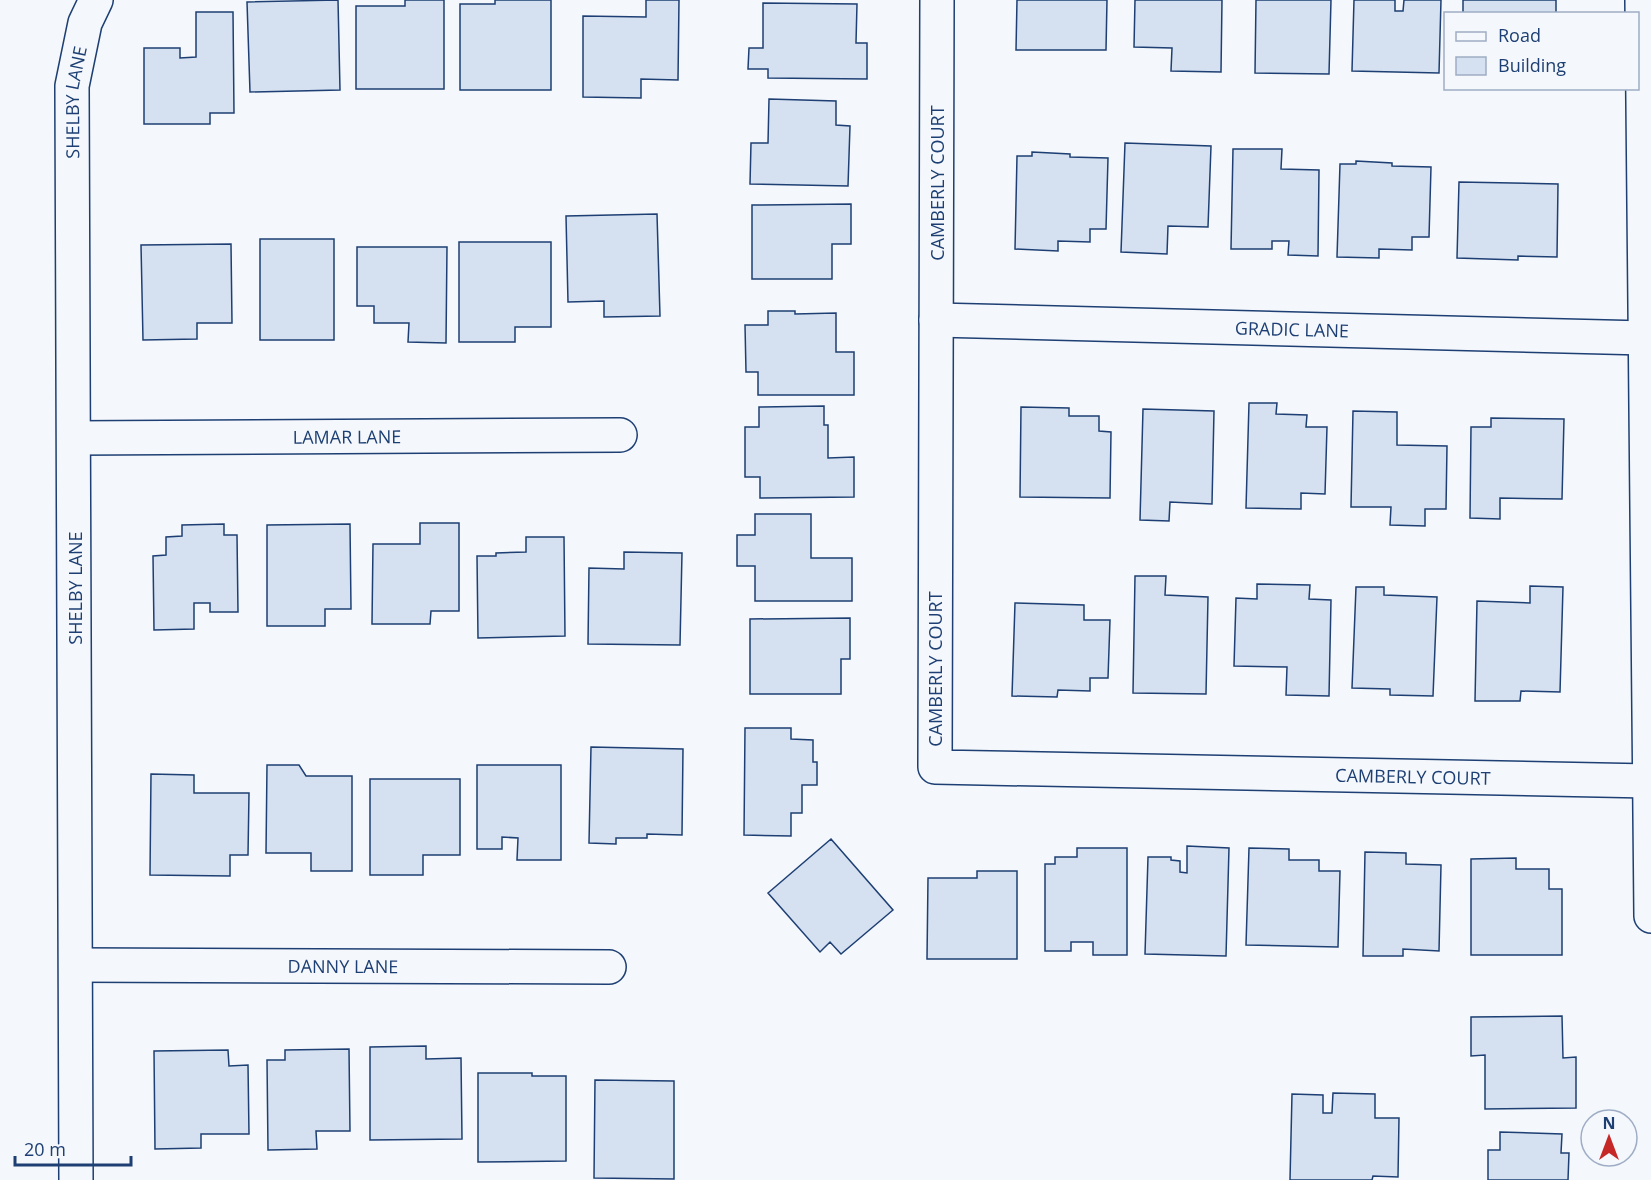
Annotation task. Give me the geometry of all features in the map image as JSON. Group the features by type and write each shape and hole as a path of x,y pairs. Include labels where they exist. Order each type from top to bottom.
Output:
{"street":[{"name":"SHELBY LANE","path":"76,1180 72,86 85,23 96,0"},
{"name":"CAMBERLY COURT","path":"937,0 935,767 1649,781"},
{"path":"1642,0 1651,916"},
{"name":"GRADIC LANE","path":"936,320 1645,338"},
{"name":"LAMAR LANE","path":"74,438 620,435"},
{"name":"DANNY LANE","path":"76,964 609,967"}],"building":[{"path":"338,0 340,90 250,92 247,2"},
{"path":"405,0 444,0 444,89 356,89 356,6 405,6"},
{"path":"495,0 551,0 551,90 460,90 460,4 495,4"},
{"path":"646,0 679,0 678,80 641,79 641,98 583,97 583,16 646,17"},
{"path":"1017,0 1107,0 1106,50 1016,50"},
{"path":"1135,0 1222,0 1221,72 1171,71 1172,48 1134,47"},
{"path":"1256,0 1331,0 1329,74 1255,73"},
{"path":"1354,0 1395,0 1395,11 1403,11 1404,0 1441,0 1439,73 1352,71"},
{"path":"1463,0 1556,0 1556,12 1463,12"},
{"path":"763,3 857,4 856,43 867,43 867,79 768,78 768,69 748,69 749,48 763,48"},
{"path":"196,12 233,12 234,113 210,113 210,124 144,124 144,48 180,48 180,58 196,57"},
{"path":"769,99 836,101 836,125 850,126 848,186 750,184 751,143 768,143"},
{"path":"1125,143 1211,146 1208,227 1168,226 1167,254 1121,252"},
{"path":"1233,149 1282,149 1281,169 1319,170 1318,256 1288,255 1289,241 1272,241 1272,249 1231,249"},
{"path":"1032,152 1070,154 1070,157 1108,158 1106,229 1090,229 1090,242 1058,241 1058,251 1015,249 1017,156 1032,156"},
{"path":"1356,161 1392,163 1392,166 1431,167 1429,237 1412,237 1412,250 1379,249 1379,258 1337,257 1340,164 1356,164"},
{"path":"1459,182 1558,184 1557,257 1518,256 1518,260 1457,258"},
{"path":"851,204 851,244 832,244 832,279 752,279 752,205"},
{"path":"657,214 660,316 604,317 604,301 568,302 566,216"},
{"path":"260,239 334,239 334,340 260,340"},
{"path":"459,242 551,242 551,327 515,327 515,342 459,342"},
{"path":"231,244 232,323 197,323 197,339 143,340 141,245"},
{"path":"357,247 447,247 446,343 408,342 409,323 374,323 374,306 357,306"},
{"path":"768,311 795,311 795,314 836,313 836,352 854,352 854,395 758,395 758,372 746,372 745,325 768,325"},
{"path":"1249,403 1277,403 1276,414 1307,415 1306,427 1327,427 1325,494 1301,493 1301,509 1246,508"},
{"path":"824,406 824,425 828,425 828,458 854,457 854,497 760,498 760,477 745,477 745,427 759,427 759,407"},
{"path":"1021,407 1069,408 1069,416 1099,416 1099,431 1111,432 1110,498 1020,497"},
{"path":"1143,409 1214,411 1212,504 1170,502 1169,521 1140,520"},
{"path":"1353,411 1397,412 1397,445 1447,446 1446,509 1425,509 1425,526 1390,525 1391,507 1351,507"},
{"path":"1491,418 1564,419 1562,499 1500,498 1500,519 1470,518 1471,427 1491,427"},
{"path":"755,514 811,514 811,558 852,558 852,601 755,601 755,566 737,566 737,535 755,535"},
{"path":"420,523 459,523 459,611 431,611 430,624 372,624 373,544 420,544"},
{"path":"224,524 224,535 237,535 238,612 210,612 210,603 194,603 194,629 154,630 153,556 166,555 166,537 182,536 182,525"},
{"path":"350,524 351,609 325,609 325,626 267,626 267,525"},
{"path":"526,537 564,537 565,636 478,638 477,556 526,552"},
{"path":"624,552 682,553 680,645 588,644 589,568 624,569"},
{"path":"1135,576 1166,576 1165,595 1208,597 1206,694 1133,693"},
{"path":"1257,584 1310,585 1309,599 1331,600 1329,696 1286,695 1287,667 1234,666 1236,598 1257,599"},
{"path":"1530,586 1563,587 1560,692 1521,691 1520,701 1475,701 1477,601 1530,603"},
{"path":"1356,587 1384,587 1384,595 1437,597 1433,696 1390,695 1390,689 1352,688"},
{"path":"1015,603 1084,605 1084,620 1110,620 1108,678 1090,678 1090,691 1058,690 1057,697 1012,696"},
{"path":"850,618 850,659 841,659 841,694 750,694 750,619"},
{"path":"745,728 791,728 791,739 813,740 813,762 817,762 817,785 802,785 802,813 791,813 791,836 744,835"},
{"path":"591,747 683,749 682,835 647,834 647,838 616,838 616,844 589,843"},
{"path":"267,765 299,765 306,776 352,776 352,871 311,871 311,853 266,853"},
{"path":"477,765 561,765 561,860 517,860 518,838 502,837 502,849 477,849"},
{"path":"151,774 194,775 194,793 249,793 248,855 230,855 230,876 150,875"},
{"path":"370,779 460,779 460,855 423,855 423,875 370,875"},
{"path":"831,839 893,910 841,954 830,942 820,952 768,893"},
{"path":"1187,846 1229,848 1226,956 1145,954 1148,857 1171,857 1171,860 1180,861 1180,872 1187,873"},
{"path":"1077,848 1127,848 1127,955 1093,955 1093,942 1071,942 1071,951 1045,951 1045,864 1055,864 1055,857 1077,857"},
{"path":"1249,848 1289,849 1289,860 1319,860 1319,871 1340,871 1338,947 1246,945"},
{"path":"1365,852 1406,853 1406,864 1441,865 1439,951 1403,949 1403,956 1363,956"},
{"path":"1516,858 1516,869 1549,869 1549,889 1562,889 1562,955 1471,955 1471,859"},
{"path":"977,871 1017,871 1017,959 927,959 928,878 977,878"},
{"path":"1562,1016 1563,1058 1576,1057 1576,1108 1485,1109 1485,1055 1471,1056 1471,1017"},
{"path":"426,1046 426,1059 461,1058 462,1139 370,1140 370,1047"},
{"path":"349,1049 350,1131 316,1131 317,1149 268,1150 267,1060 285,1060 285,1050"},
{"path":"228,1050 229,1066 248,1065 249,1134 201,1134 201,1148 155,1149 154,1051"},
{"path":"478,1073 532,1073 532,1076 566,1076 566,1161 478,1162"},
{"path":"595,1080 674,1081 674,1179 594,1178"},
{"path":"1333,1093 1375,1094 1375,1118 1399,1118 1398,1177 1373,1176 1372,1180 1290,1180 1292,1094 1323,1095 1323,1113 1332,1113"},
{"path":"1500,1132 1562,1134 1561,1153 1569,1153 1568,1180 1488,1180 1488,1150 1500,1150"}]}
